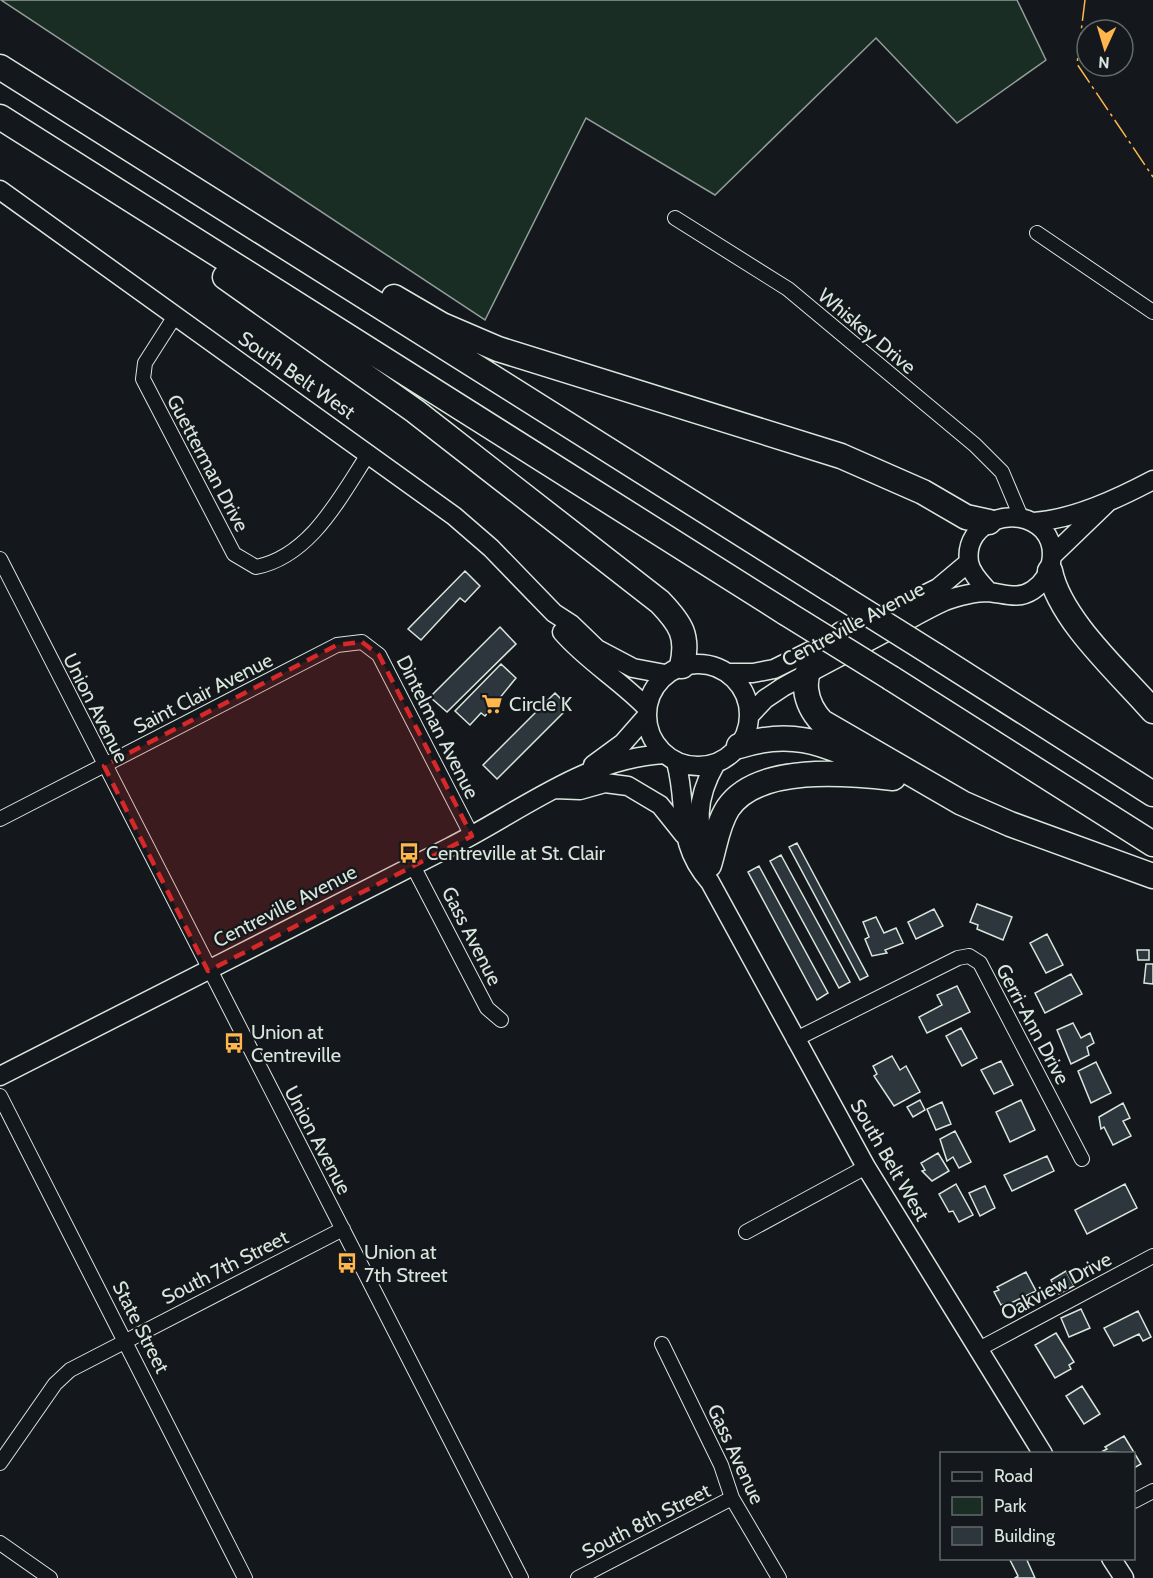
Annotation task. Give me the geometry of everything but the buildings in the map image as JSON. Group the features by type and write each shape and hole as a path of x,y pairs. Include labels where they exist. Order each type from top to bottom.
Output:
{"highway":[{"path":"0,67 1153,794"},
{"path":"0,117 1153,844"},
{"path":"214,202 260,215 365,280 475,340 537,363 841,456 923,492 966,517 995,519"},
{"path":"172,225 194,255 415,411 660,602 679,624 686,646 674,670"},
{"path":"1051,563 1054,589 1072,618 1153,711"},
{"path":"842,634 833,647 817,658 808,673 805,686 808,702 822,722 962,803 1010,824 1153,876"},
{"path":"739,746 762,738 801,738 853,757 927,796 962,803"},
{"path":"710,873 720,826 729,807 745,793 762,785 794,776 824,772 893,778"}],"main road":[{"name":"South Belt West","path":"0,190 454,516 491,548 554,614 571,624 597,649 633,668 674,670 707,665 727,673"},
{"name":"Centreville Avenue","path":"995,519 1049,521 1107,503 1153,480"},
{"name":"Centreville Avenue","path":"749,717 765,699 808,673 946,601 989,592 1019,596 1043,582 1051,563 1107,503"},
{"path":"989,592 976,578 969,562 975,538 995,519"},
{"path":"1028,520 1044,531 1050,543 1051,563"},
{"name":"Centreville Avenue","path":"727,673 753,673 774,669 938,588 969,562"},
{"name":"South Belt West","path":"554,614 562,632 579,651 624,684 646,713 650,737 670,758 685,836 699,869 710,873"},
{"path":"646,713 653,689 674,670"},
{"path":"727,673 739,685 747,700 749,717 739,746"},
{"name":"Centreville Avenue","path":"589,771 597,760 623,743 646,713"},
{"name":"South Belt West","path":"739,746 716,763 700,798 699,821 710,873 795,1040 866,1167 1042,1452"},
{"name":"Centreville Avenue","path":"0,1076 472,836 589,771 631,758 670,758"},
{"path":"670,758 696,766 716,763"},
{"path":"554,789 580,790 605,783 628,786 660,805 685,836"},
{"path":"1112,1560 1124,1578"}],"street":[{"name":"Whiskey Drive","path":"675,218 788,289 975,445 1002,472 1011,496 1028,520"},
{"path":"1037,233 1153,312"},
{"name":"Guetterman Drive","path":"176,316 145,363 143,379 234,554 256,567 276,563 299,547 325,518 369,453"},
{"path":"995,519 1011,496"},
{"name":"Union Avenue","path":"1,562 520,1578"},
{"name":"Saint Clair Avenue","path":"0,819 337,645 362,642"},
{"name":"Dintelman Avenue","path":"362,642 379,655 472,836"},
{"name":"Gass Avenue","path":"413,866 487,1008 501,1020"},
{"name":"Gerri-Ann Drive","path":"795,1040 958,958 969,956 980,963 1082,1159"},
{"name":"State Street","path":"0,1096 126,1339 245,1578"},
{"path":"746,1232 866,1167"},
{"name":"South 7th Street","path":"0,1463 62,1376 126,1339 343,1229"},
{"name":"Oakview Drive","path":"977,1350 1153,1256"},
{"name":"Gass Avenue","path":"662,1344 721,1465 732,1498 779,1578"},
{"path":"1135,1500 1153,1491"},
{"name":"South 8th Street","path":"578,1578 732,1498"},
{"path":"0,1543 50,1578"}],"highlighted area":[{"path":"362,642 379,655 472,836 208,971 104,766 337,645"}],"green space":[{"path":"1,0 1017,0 1046,60 957,123 876,38 715,195 586,118 485,320"}],"power":[{"path":"1085,0 1077,64 1153,177"}],"place":[{"name":"Circle K","path":"492,704"},
{"name":"Centreville at St. Clair","path":"409,853"},
{"name":"Union at Centreville","path":"234,1043"},
{"name":"Union at 7th Street","path":"347,1263"}]}
